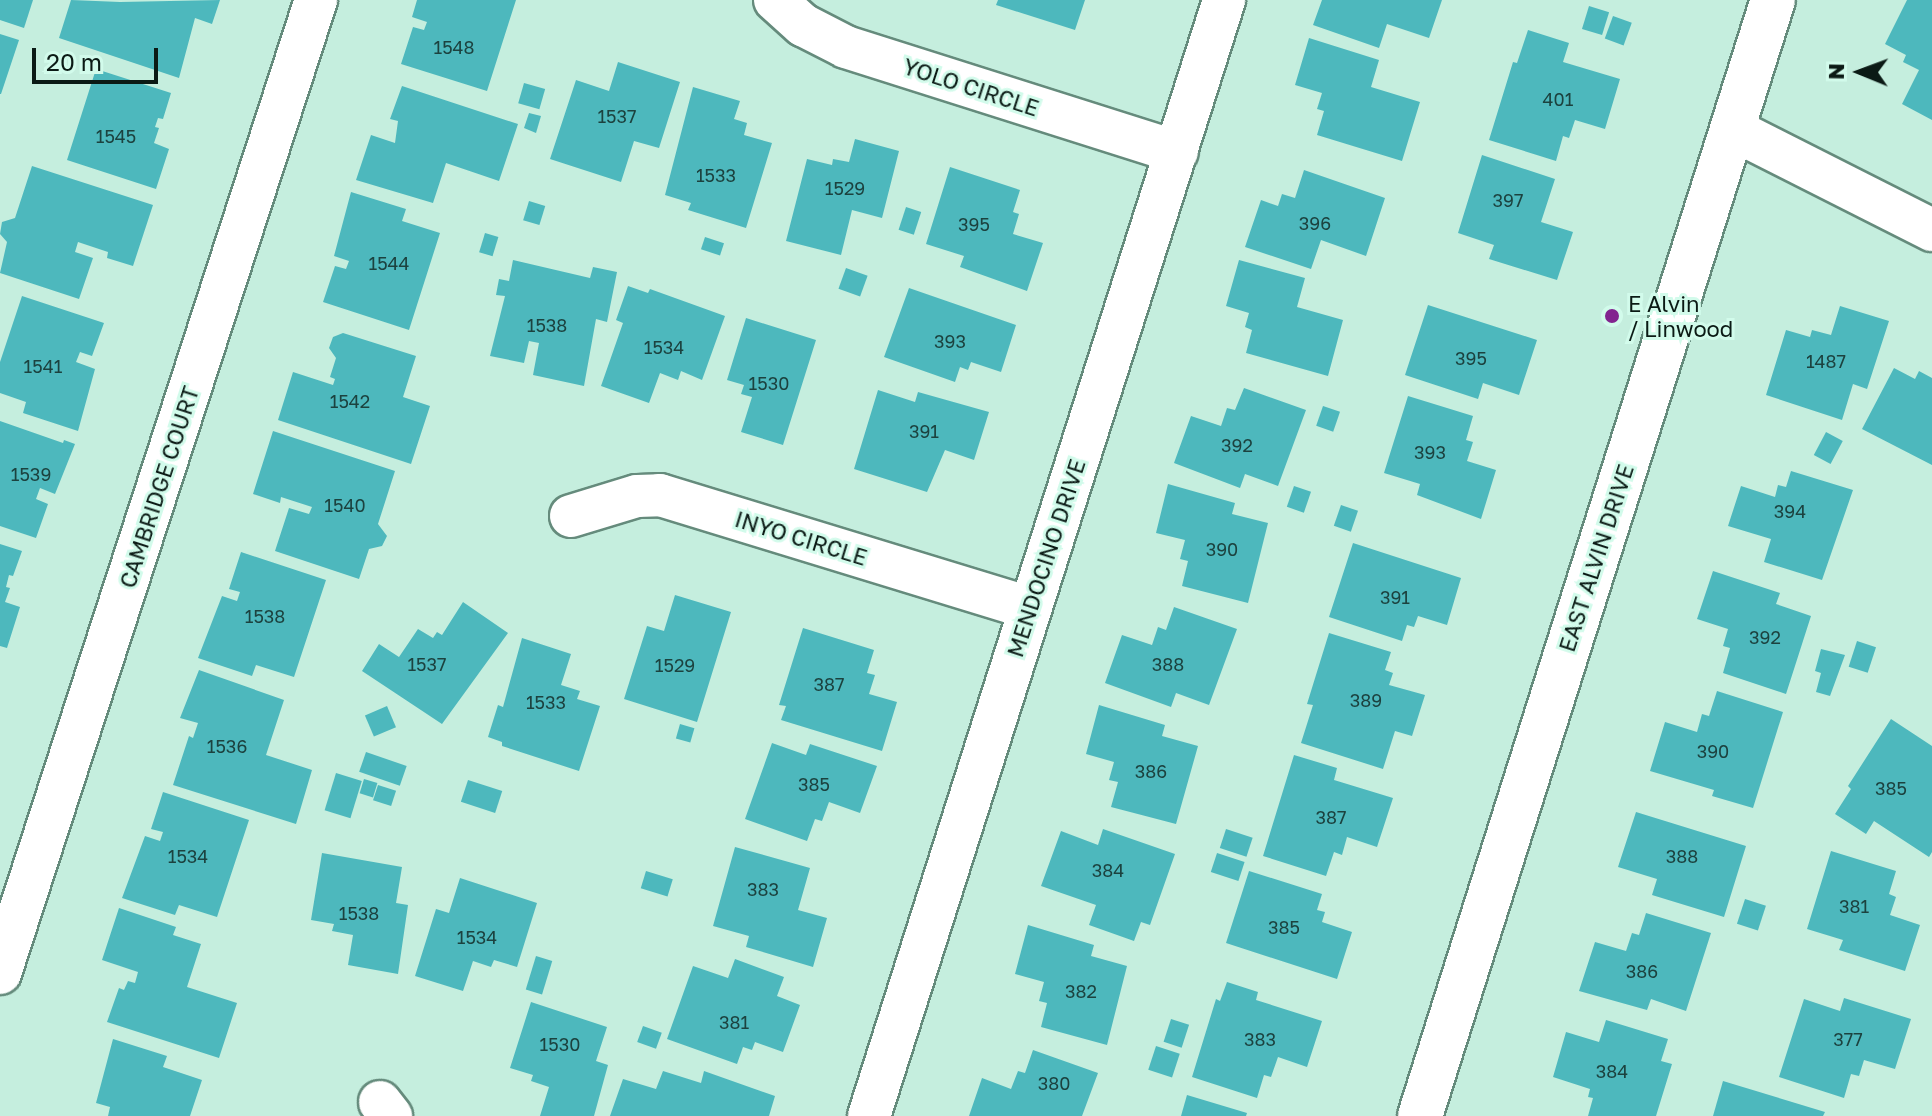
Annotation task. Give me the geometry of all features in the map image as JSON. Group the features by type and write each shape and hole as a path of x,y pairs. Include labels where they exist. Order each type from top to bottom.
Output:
{"main road":[{"name":"EAST ALVIN DRIVE","path":"1420,1116 1773,0"}],"street":[{"name":"CAMBRIDGE COURT","path":"0,973 316,0"},
{"name":"YOLO CIRCLE","path":"775,0 803,25 846,47 1177,152"},
{"name":"MENDOCINO DRIVE","path":"869,1116 1224,0"},
{"path":"1732,129 1932,230"},
{"name":"INYO CIRCLE","path":"571,516 637,496 660,495 1029,608"}],"building":[{"path":"0,0 33,0 24,28 0,20"},
{"path":"71,0 220,0 212,24 195,18 179,78 59,38"},
{"path":"417,0 516,0 487,91 401,64 413,27 424,30 427,22 412,17"},
{"path":"998,0 1085,0 1075,30 996,5"},
{"path":"1322,0 1442,0 1429,38 1387,24 1379,48 1313,25"},
{"path":"1907,0 1932,0 1932,120 1902,104 1919,70 1903,62 1906,55 1885,44"},
{"path":"1589,6 1609,12 1602,35 1582,29"},
{"path":"1613,16 1632,23 1624,45 1605,39"},
{"path":"1528,30 1569,43 1563,62 1620,79 1605,129 1575,120 1569,138 1563,136 1556,161 1489,140 1513,62 1517,63"},
{"path":"0,34 19,40 1,94 0,94"},
{"path":"1309,38 1379,60 1371,87 1420,102 1402,161 1317,135 1324,111 1317,109 1322,93 1295,85"},
{"path":"618,62 680,82 659,148 634,141 621,182 550,159 576,80 609,91"},
{"path":"96,69 171,93 163,119 158,118 155,127 159,128 154,143 169,149 156,189 67,160"},
{"path":"524,83 545,89 539,109 518,103"},
{"path":"402,86 518,124 499,181 446,163 433,203 356,180 371,135 395,143 398,121 390,119"},
{"path":"693,87 740,101 734,119 747,123 744,135 772,143 746,228 688,210 691,203 665,195"},
{"path":"529,113 541,116 536,133 524,128"},
{"path":"855,139 899,151 882,218 852,210 841,255 786,241 807,159 832,165 833,159 849,162"},
{"path":"1482,155 1555,179 1541,222 1573,232 1557,280 1489,259 1494,245 1458,233"},
{"path":"32,166 153,205 133,266 107,258 108,252 78,242 75,252 93,258 79,299 0,273 7,242 0,234 2,222 15,218"},
{"path":"950,167 1020,190 1013,212 1019,214 1013,234 1043,243 1027,291 960,267 964,256 926,244"},
{"path":"1304,170 1385,198 1366,256 1321,240 1311,269 1245,247 1261,200 1278,206 1282,194 1295,198"},
{"path":"351,192 406,209 402,221 440,233 409,330 323,302 335,266 346,269 349,261 334,256"},
{"path":"529,201 545,206 539,225 523,220"},
{"path":"906,207 921,212 914,235 899,230"},
{"path":"485,233 498,237 493,256 479,252"},
{"path":"705,237 724,243 720,256 701,249"},
{"path":"513,260 590,278 593,267 617,272 607,322 596,319 584,386 533,375 539,343 529,341 524,363 490,356 505,296 496,295 499,279 509,281"},
{"path":"1239,260 1305,278 1297,307 1343,320 1328,376 1246,353 1252,330 1245,327 1249,313 1226,306"},
{"path":"846,268 868,276 860,297 838,289"},
{"path":"628,286 648,293 650,289 725,316 702,380 681,371 678,380 660,373 649,403 601,386 623,323 616,320"},
{"path":"909,288 1016,325 1001,372 971,362 968,370 960,367 955,382 884,357"},
{"path":"22,296 104,323 92,356 80,352 76,362 95,369 78,431 23,413 26,402 0,393 0,362"},
{"path":"1428,305 1537,340 1519,395 1483,383 1478,399 1405,375"},
{"path":"1840,306 1889,321 1867,389 1853,384 1842,420 1766,395 1786,330 1810,337 1812,330 1831,335"},
{"path":"746,318 816,340 783,445 741,432 752,397 741,394 744,385 727,380"},
{"path":"343,333 416,356 403,397 430,406 411,464 278,420 293,372 333,385 335,379 330,377 336,358 329,348 333,337"},
{"path":"1894,368 1915,379 1919,371 1932,378 1932,465 1862,429"},
{"path":"1244,388 1306,410 1278,486 1245,474 1240,488 1174,463 1191,416 1221,426 1227,408 1235,410"},
{"path":"878,390 915,402 918,392 989,412 974,460 945,450 927,492 854,469"},
{"path":"1408,396 1473,416 1466,440 1473,442 1467,461 1496,470 1481,519 1417,495 1420,484 1384,473"},
{"path":"1323,406 1340,412 1333,432 1316,426"},
{"path":"0,421 63,443 64,440 75,444 55,494 40,488 36,499 48,504 36,538 0,526"},
{"path":"273,431 395,471 378,524 387,536 382,546 369,549 359,579 275,551 289,508 309,514 312,507 281,497 280,503 253,494"},
{"path":"1826,432 1843,441 1831,464 1814,455"},
{"path":"1791,471 1853,490 1822,580 1764,562 1771,539 1728,526 1741,486 1775,497 1778,485 1786,487"},
{"path":"1168,484 1235,503 1232,514 1268,523 1248,603 1182,586 1188,561 1180,559 1185,540 1156,533"},
{"path":"1294,486 1311,492 1304,513 1287,507"},
{"path":"1341,505 1358,511 1351,532 1334,526"},
{"path":"1353,543 1461,578 1447,625 1418,616 1414,627 1407,625 1402,641 1329,617"},
{"path":"0,544 22,551 6,587 10,588 5,602 20,607 7,648 0,646"},
{"path":"241,552 326,580 294,677 256,665 252,676 198,658 222,596 237,601 240,592 229,589"},
{"path":"1713,571 1780,593 1776,604 1811,616 1786,694 1723,673 1730,648 1723,646 1728,629 1697,619"},
{"path":"675,595 731,612 697,722 624,699 647,626 664,631"},
{"path":"463,602 508,633 442,724 362,671 379,644 399,657 418,629 433,638 437,632 442,635"},
{"path":"1174,607 1237,629 1209,705 1176,693 1171,707 1105,683 1122,635 1152,645 1158,627 1166,630"},
{"path":"803,628 874,650 867,673 875,675 869,694 897,702 882,751 781,720 786,706 779,705"},
{"path":"1329,633 1391,652 1385,670 1393,673 1389,685 1425,695 1412,736 1395,731 1383,769 1301,743 1313,705 1307,704"},
{"path":"522,638 571,654 561,685 580,691 577,699 600,706 579,771 502,746 502,742 488,737 498,705 503,707"},
{"path":"1857,641 1876,647 1868,673 1849,667"},
{"path":"1821,649 1845,655 1830,696 1816,692 1821,673 1815,671"},
{"path":"199,670 284,700 266,755 312,770 296,824 173,785 189,736 193,738 198,723 180,718"},
{"path":"1717,691 1783,712 1753,808 1712,796 1714,790 1650,771 1665,722 1697,732 1702,714 1709,716"},
{"path":"1099,705 1165,725 1162,736 1198,746 1176,824 1111,807 1118,782 1109,780 1114,762 1086,754"},
{"path":"387,706 396,727 374,737 365,715"},
{"path":"1891,719 1932,746 1932,852 1929,857 1874,821 1866,834 1835,814 1851,789 1848,786"},
{"path":"680,724 694,728 690,743 676,738"},
{"path":"772,743 806,755 810,744 877,766 860,813 829,802 822,821 815,819 807,841 745,819"},
{"path":"366,752 407,766 400,786 359,772"},
{"path":"1294,755 1337,768 1334,780 1393,798 1377,847 1347,837 1342,855 1334,852 1326,876 1263,856"},
{"path":"336,773 362,781 350,818 325,810"},
{"path":"364,779 377,783 373,797 360,793"},
{"path":"468,780 502,791 495,813 461,802"},
{"path":"378,785 396,791 391,806 373,800"},
{"path":"163,792 249,820 217,917 179,905 175,915 122,898 145,836 160,841 163,832 151,829"},
{"path":"1636,812 1746,846 1724,917 1652,895 1657,879 1618,867"},
{"path":"1103,829 1175,854 1150,925 1141,922 1134,941 1089,925 1096,905 1041,886 1061,831 1098,845"},
{"path":"1226,829 1253,838 1246,857 1220,848"},
{"path":"735,847 810,868 798,910 827,918 813,967 746,947 749,936 713,926"},
{"path":"1831,851 1896,871 1889,894 1896,897 1890,915 1920,925 1905,971 1839,950 1843,940 1807,929"},
{"path":"322,853 402,867 396,903 408,905 398,974 348,965 353,935 332,931 334,924 311,920"},
{"path":"1217,853 1245,862 1238,881 1211,872"},
{"path":"646,871 673,879 668,896 641,888"},
{"path":"1249,871 1322,894 1317,910 1325,912 1322,922 1352,932 1337,979 1226,943"},
{"path":"460,878 537,903 517,967 494,960 491,967 473,961 463,991 415,976 436,909 449,913"},
{"path":"1745,899 1766,906 1758,931 1737,924"},
{"path":"119,908 176,927 173,935 201,944 187,987 237,1003 219,1058 107,1022 119,988 124,990 128,981 135,983 138,972 102,960"},
{"path":"1646,913 1711,933 1686,1011 1651,999 1647,1010 1579,991 1595,942 1626,951 1632,933 1639,935"},
{"path":"1028,925 1094,945 1091,956 1127,966 1107,1045 1041,1027 1047,1003 1039,1001 1044,982 1015,974"},
{"path":"536,956 552,961 542,994 526,989"},
{"path":"735,959 784,977 777,996 800,1005 783,1052 755,1042 752,1050 743,1047 737,1064 667,1039 693,966 728,978"},
{"path":"1227,982 1258,992 1256,1000 1322,1021 1307,1067 1278,1057 1271,1077 1264,1075 1257,1098 1192,1077 1216,999 1220,1001"},
{"path":"1844,998 1911,1019 1895,1069 1864,1060 1859,1076 1851,1074 1844,1098 1779,1077 1804,999 1840,1011"},
{"path":"531,1002 607,1027 596,1061 608,1065 594,1116 540,1116 549,1087 531,1081 533,1075 510,1068"},
{"path":"1171,1019 1189,1025 1182,1048 1164,1042"},
{"path":"1606,1020 1668,1039 1661,1061 1672,1064 1656,1116 1588,1116 1593,1098 1588,1097 1590,1089 1553,1077 1566,1032 1599,1042"},
{"path":"643,1026 662,1033 656,1049 637,1042"},
{"path":"113,1039 167,1056 163,1067 202,1080 190,1116 108,1116 110,1107 96,1103"},
{"path":"1156,1046 1180,1054 1172,1078 1148,1070"},
{"path":"1033,1050 1098,1073 1082,1116 969,1116 982,1078 1011,1089 1018,1071 1025,1073"},
{"path":"663,1071 701,1083 704,1071 775,1096 769,1116 610,1116 623,1079 656,1089"},
{"path":"1723,1081 1825,1112 1823,1116 1713,1116"},
{"path":"1187,1095 1247,1113 1246,1116 1181,1116"}],"place":[{"name":"E Alvin / Linwood","path":"1612,316"}]}
